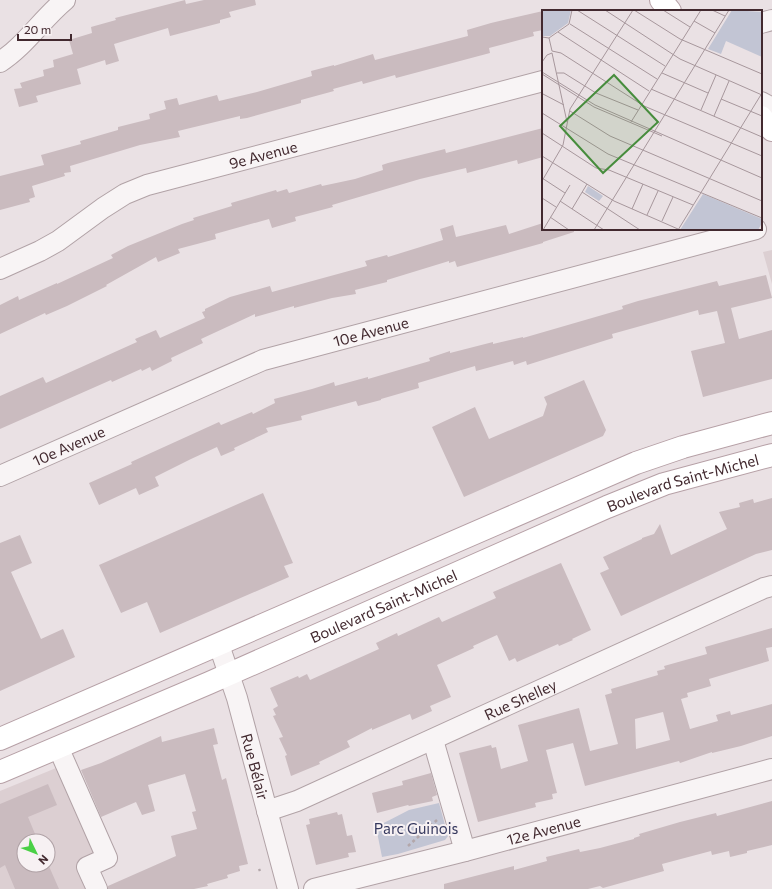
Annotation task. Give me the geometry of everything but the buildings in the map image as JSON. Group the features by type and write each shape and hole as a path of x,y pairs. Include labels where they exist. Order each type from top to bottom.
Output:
{"main road":[{"path":"661,0 669,10"},
{"path":"762,118 772,130"},
{"name":"Boulevard Saint-Michel","path":"0,739 219,646 328,596 636,463 683,447 772,423"},
{"name":"Boulevard Saint-Michel","path":"0,772 607,507 664,484 772,455"}],"street":[{"path":"0,62 22,43 45,18 65,0"},
{"path":"762,23 772,20"},
{"name":"9e Avenue","path":"0,269 58,241 125,194 148,185 542,81"},
{"path":"762,103 772,108"},
{"path":"762,228 772,225"},
{"name":"10e Avenue","path":"0,476 263,360 752,230"},
{"name":"Rue Shelley","path":"267,811 297,801 764,588 772,586"},
{"name":"Rue Bélair","path":"219,646 237,698 288,889"},
{"path":"433,740 465,851"},
{"path":"58,747 107,858 88,867 97,889"},
{"name":"12e Avenue","path":"314,889 465,851 772,769"}],"path":[{"path":"404,849 442,815"}],"shaded area":[{"path":"772,250 772,284 763,252"},
{"path":"61,766 100,854 90,889 0,889 0,791"}],"green space":[{"name":"Parc Guinois","path":"439,803 448,836 445,840 398,854 382,857 376,827 409,810"}]}
